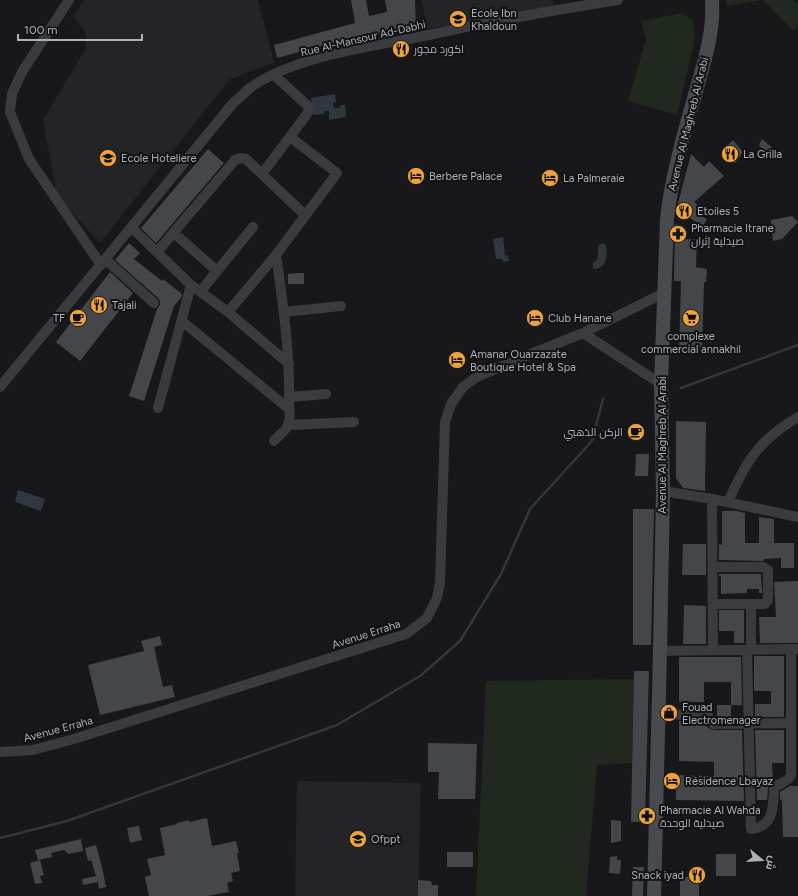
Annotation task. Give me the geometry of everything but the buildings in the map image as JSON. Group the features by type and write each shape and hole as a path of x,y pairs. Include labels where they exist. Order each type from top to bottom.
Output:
{"main road":[{"name":"Avenue Al Maghreb Al Arabi","path":"654,896 663,491 662,384 668,210 681,148 711,35 713,10 712,0"}],"street":[{"path":"68,0 22,72 12,94 10,112 29,159 103,262 154,303"},
{"name":"Rue Al-Mansour Ad-Dabhi","path":"0,387 234,102 251,88 274,75 304,62 497,21 618,0"},
{"path":"262,174 307,114 309,109 308,106 274,75"},
{"path":"228,312 276,255 337,174 290,137"},
{"path":"157,252 235,160 240,158 246,159 305,215"},
{"path":"200,292 253,227"},
{"path":"132,228 191,285 228,312 289,364"},
{"path":"174,233 217,271"},
{"path":"274,441 289,424 289,364 276,255"},
{"path":"158,408 191,285"},
{"name":"Avenue Erraha","path":"0,752 33,750 74,739 406,634 427,618 437,598 440,583 445,422 451,404 463,387 475,378 582,333 664,293"},
{"path":"284,312 341,306"},
{"path":"182,321 289,409"},
{"path":"582,333 662,384"},
{"path":"289,397 326,394"},
{"path":"728,502 750,458 771,435 798,417"},
{"path":"289,424 354,422"},
{"path":"663,491 728,502 798,517"},
{"path":"712,499 713,650"},
{"path":"713,567 763,567 767,568 768,570 767,602 763,605 713,604"},
{"path":"660,651 749,650 795,649 791,723 791,775 790,778 774,789 772,811 769,819 758,828 751,829 748,724 749,650 751,605"},
{"path":"658,715 705,714 711,723 714,724 791,723"}],"shaded area":[{"name":"Ecole Hoteliere","path":"84,0 258,0 274,63 230,79 100,243 57,196 43,120 86,48 86,33 73,16"},
{"name":"Ecole Ibn Khaldoun","path":"422,0 553,0 554,8 427,29"},
{"path":"726,0 763,0 727,6"},
{"path":"763,0 794,0 798,4 798,26 793,31"},
{"path":"682,13 693,20 695,34 677,115 628,101 646,40 641,21"},
{"path":"335,94 336,102 333,103 334,108 340,108 341,105 345,105 346,117 329,120 329,111 325,111 324,114 313,115 311,98"},
{"path":"503,237 505,256 508,255 509,261 503,262 502,259 496,259 493,239"},
{"path":"602,243 606,245 606,261 602,266 593,269 593,263 598,258 599,245"},
{"path":"18,490 45,499 41,511 15,502"},
{"path":"634,679 632,763 597,765 586,896 476,896 486,681"},
{"name":"Ofppt","path":"297,781 421,783 418,896 295,896"}],"waterway":[{"path":"681,388 798,345"},
{"path":"0,838 67,821 337,725 420,676 460,641 501,574 530,509 592,441 603,399"}],"place":[{"name":"Ecole Ibn Khaldoun","path":"458,19"},
{"name":"اكورد مجور","path":"401,49"},
{"name":"La Grilla","path":"730,154"},
{"name":"Ecole Hoteliere","path":"108,158"},
{"name":"Berbere Palace","path":"416,176"},
{"name":"La Palmeraie","path":"550,178"},
{"name":"Etoiles 5","path":"684,211"},
{"name":"Pharmacie Itrane صيدلية إثران","path":"678,234"},
{"name":"Tajali","path":"99,305"},
{"name":"TF","path":"78,318"},
{"name":"Club Hanane","path":"535,318"},
{"name":"complexe commercial annakhil","path":"691,318"},
{"name":"Amanar Ouarzazate Boutique Hotel & Spa","path":"457,360"},
{"name":"الركن الذهبي","path":"636,432"},
{"name":"Fouad Electromenager","path":"669,713"},
{"name":"Résidence Lbayaz","path":"672,781"},
{"name":"Pharmacie Al Wahda صيدلية الوحدة","path":"647,816"},
{"name":"Ofppt","path":"358,839"},
{"name":"Snack iyad","path":"697,875"}]}
